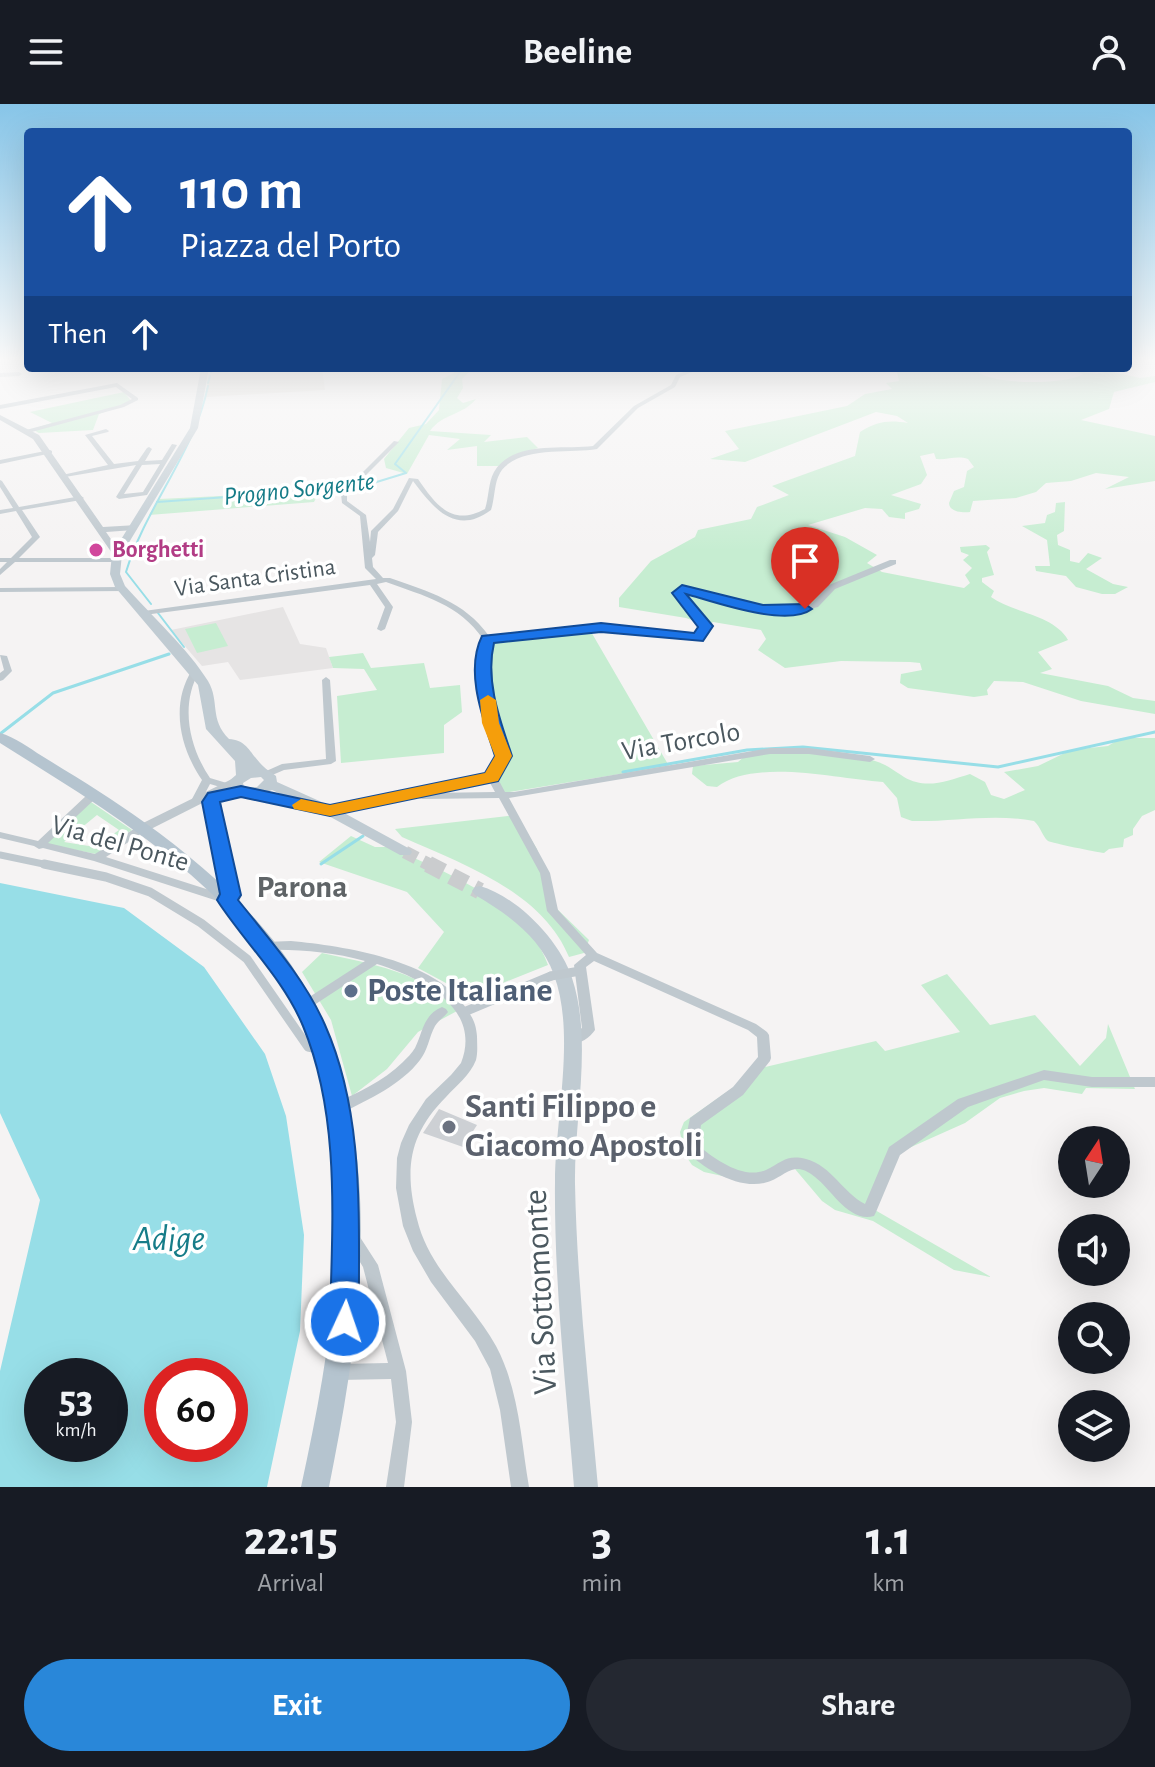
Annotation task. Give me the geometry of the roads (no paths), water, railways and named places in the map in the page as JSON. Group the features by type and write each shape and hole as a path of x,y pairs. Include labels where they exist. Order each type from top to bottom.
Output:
{"main road":[{"path":"195,422 116,557 115,574 122,589 204,685 208,720 242,760 239,785"},
{"path":"222,739 248,751 256,767 267,777 405,852"},
{"path":"6,740 141,829 203,876 265,946 304,1006 323,1050 337,1109 345,1172 347,1230 345,1322 339,1372 315,1487"},
{"path":"239,785 267,777"},
{"path":"239,785 325,809"},
{"name":"Via Sottomonte","path":"480,891 523,918 555,958 569,996 565,1180 586,1487"}],"street":[{"path":"0,560 116,557 50,452 28,431 9,422"},
{"path":"28,431 64,422"},
{"path":"367,558 371,555 375,531 396,510 411,479 416,480 432,505 443,514 457,518 481,515 488,510 495,475 503,463 523,454 595,448 621,422"},
{"path":"106,431 88,435 112,466"},
{"path":"396,442 344,494 344,502 363,515 369,568 380,581 446,601 478,626 487,639 483,658 488,709 503,756 492,777 500,797 545,873 553,911 593,956 763,1035 765,1058 757,1071 738,1091 695,1122 691,1147 702,1160 746,1176 764,1177 779,1166 798,1163 813,1167 857,1210 869,1212 894,1151 963,1103 1044,1075 1092,1082 1155,1082"},
{"path":"149,449 119,497 145,494 174,445"},
{"path":"0,462 50,452"},
{"path":"65,475 112,466 164,462"},
{"path":"0,482 36,537 0,573"},
{"path":"0,512 81,498"},
{"path":"100,530 134,527"},
{"path":"487,639 601,627 698,638 706,626 680,598 682,589 762,610 791,611 815,605 832,587 893,562"},
{"name":"Via Santa Cristina","path":"144,613 380,581 389,607 381,629"},
{"path":"0,590 122,589"},
{"path":"0,658 4,658 8,671 0,678"},
{"path":"195,672 187,682 187,721 193,759 207,780 239,785"},
{"path":"267,777 282,767 331,761 326,680"},
{"name":"Via Torcolo","path":"412,795 500,797 770,751 809,751 870,759"},
{"path":"325,809 412,795 492,777"},
{"path":"197,799 207,780"},
{"path":"197,799 214,797 239,785"},
{"path":"97,858 141,829 197,799 239,785"},
{"path":"39,846 91,797"},
{"path":"214,797 211,802 231,895 227,900"},
{"name":"Via del Ponte","path":"0,835 97,858 227,900"},
{"path":"0,855 63,866 150,892 201,923 247,959 308,1047 323,1050"},
{"path":"265,946 310,944 375,960 425,977 464,1012 471,1024 471,1055 466,1067 430,1103 407,1138 401,1168 404,1198 418,1245 475,1326 498,1369 520,1487"},
{"path":"569,1041 582,1037 589,1030 580,971 584,960 593,956"},
{"path":"304,1006 375,960"},
{"path":"464,1012 551,976 580,971"},
{"path":"337,1109 371,1091 416,1056 428,1023 442,1012"},
{"path":"347,1230 370,1265 398,1371 404,1422 395,1487"},
{"path":"339,1372 398,1371"}],"water":[{"name":"Adige","path":"0,883 124,908 204,967 265,1054 286,1116 304,1235 300,1331 267,1487 0,1487 0,1371 40,1200 0,1113"}],"waterway":[{"path":"157,502 197,422"},
{"name":"Progno Sorgente","path":"157,502 357,488 406,473 395,464 425,422"},
{"path":"151,604 126,572 157,502"},
{"path":"158,613 184,647"},
{"path":"0,734 53,693 169,654"},
{"path":"623,772 747,750 803,747 998,767 1155,732"},
{"path":"321,864 363,836"}],"tunnel":[{"path":"405,852 432,866"},
{"path":"428,864 480,891"}],"place":[{"name":"Borghetti","path":"96,550"},
{"name":"Poste Italiane","path":"351,991"},
{"name":"Santi Filippo e Giacomo Apostoli","path":"449,1127"}],"district":[{"name":"Parona","path":"302,887"}]}
